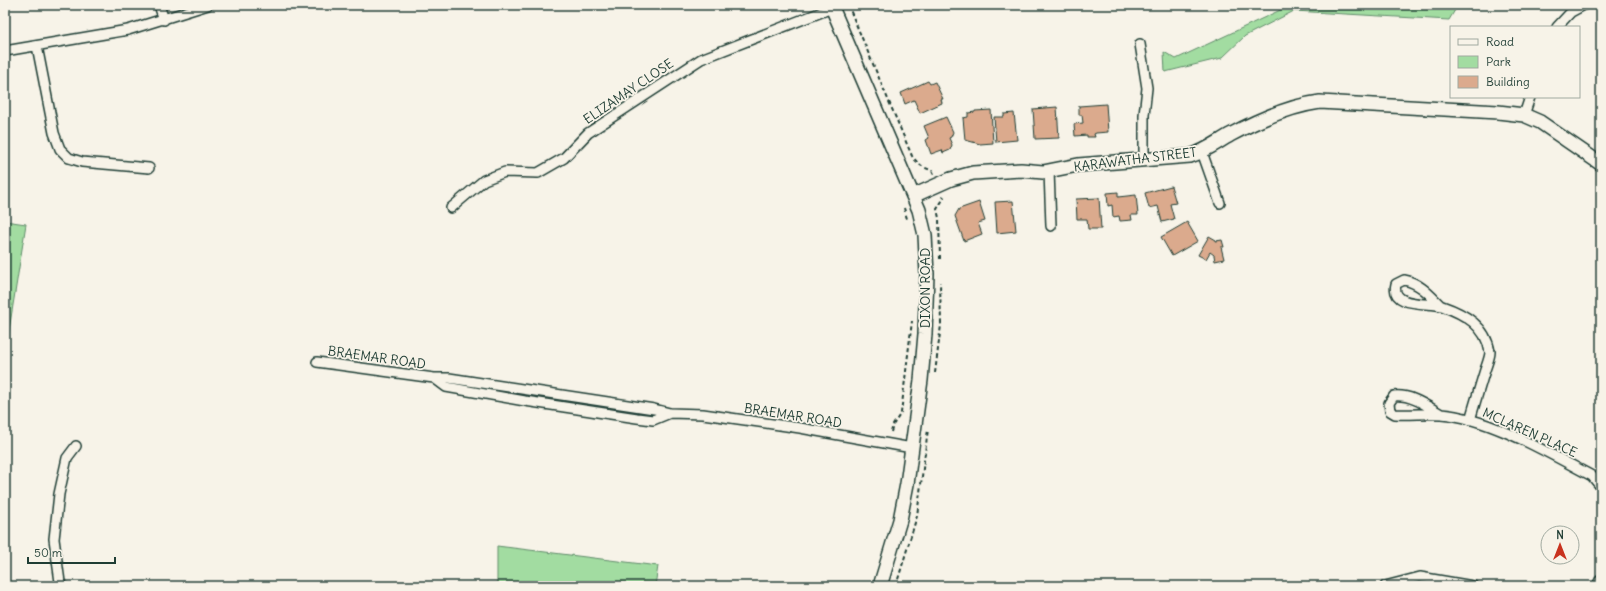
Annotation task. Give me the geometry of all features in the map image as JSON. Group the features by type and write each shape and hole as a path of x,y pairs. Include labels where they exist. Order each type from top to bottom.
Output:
{"street":[{"path":"160,5 164,20"},
{"path":"5,51 128,30 208,5"},
{"path":"1558,26 1571,12 1584,5"},
{"name":"DIXON ROAD","path":"832,6 919,210 925,235 927,274 925,334 912,448 900,520 880,586"},
{"name":"ELIZAMAY CLOSE","path":"451,208 484,180 505,172 538,172 564,158 588,133 701,59 832,6"},
{"path":"1140,44 1147,88 1144,115 1144,159"},
{"path":"37,46 54,133 60,149 69,158 82,162 150,168"},
{"path":"1524,116 1530,98"},
{"name":"KARAWATHA STREET","path":"913,196 951,179 973,173 1021,170 1049,171 1074,166 1181,157 1202,152 1231,134 1278,114 1303,104 1314,103 1491,111 1524,116 1540,122 1601,164"},
{"path":"1202,152 1220,203"},
{"path":"1049,171 1051,226"},
{"path":"1440,306 1471,319 1484,332 1490,353 1470,420"},
{"name":"BRAEMAR ROAD","path":"317,362 434,378 449,378 654,409 670,413 703,414 726,417 800,428 912,448"},
{"name":"MCLAREN PLACE","path":"1441,414 1402,395 1394,396 1389,403 1390,411 1395,414 1441,414 1470,420 1494,428 1592,476 1601,487"},
{"path":"63,586 60,582 54,539 59,494 67,458 76,446"},
{"path":"1385,586 1420,577 1473,586"},
{"path":"1600,586 1601,582"}],"path":[{"path":"848,5 912,156 921,166 932,170 934,175"},
{"path":"903,206 908,223"},
{"path":"891,432 893,425 901,413 912,316"}],"green space":[{"path":"1291,5 1458,5 1449,20 1294,11 1245,36 1222,58 1165,72 1164,52 1176,59"},
{"path":"5,221 26,224 5,355"},
{"path":"497,546 658,566 655,586 497,586"}],"building":[{"path":"928,81 930,84 935,82 943,99 941,99 942,103 920,113 914,100 905,104 901,93"},
{"path":"1106,104 1108,132 1096,133 1094,134 1095,137 1087,137 1087,135 1075,136 1074,124 1083,123 1082,115 1079,115 1079,106"},
{"path":"1057,107 1059,138 1035,139 1033,109"},
{"path":"991,110 993,143 980,144 965,140 963,118 968,117 968,113 975,111"},
{"path":"1014,113 1017,140 996,142 994,117 1004,117 1004,114"},
{"path":"946,117 953,132 949,138 952,145 950,150 943,153 942,150 931,154 926,140 929,138 924,126"},
{"path":"1171,186 1176,203 1170,204 1174,219 1162,222 1158,206 1149,208 1145,193"},
{"path":"1118,192 1118,197 1136,195 1138,215 1131,215 1132,220 1120,221 1119,216 1113,217 1112,205 1108,206 1107,193"},
{"path":"1099,198 1101,229 1088,229 1087,219 1077,219 1076,199"},
{"path":"1013,201 1016,231 997,233 995,202"},
{"path":"979,202 985,221 978,223 982,234 964,241 955,216 959,209"},
{"path":"1187,222 1198,241 1172,256 1161,237"},
{"path":"1209,236 1216,241 1222,240 1224,247 1221,247 1224,259 1215,261 1214,255 1210,252 1206,259 1198,255"}]}
